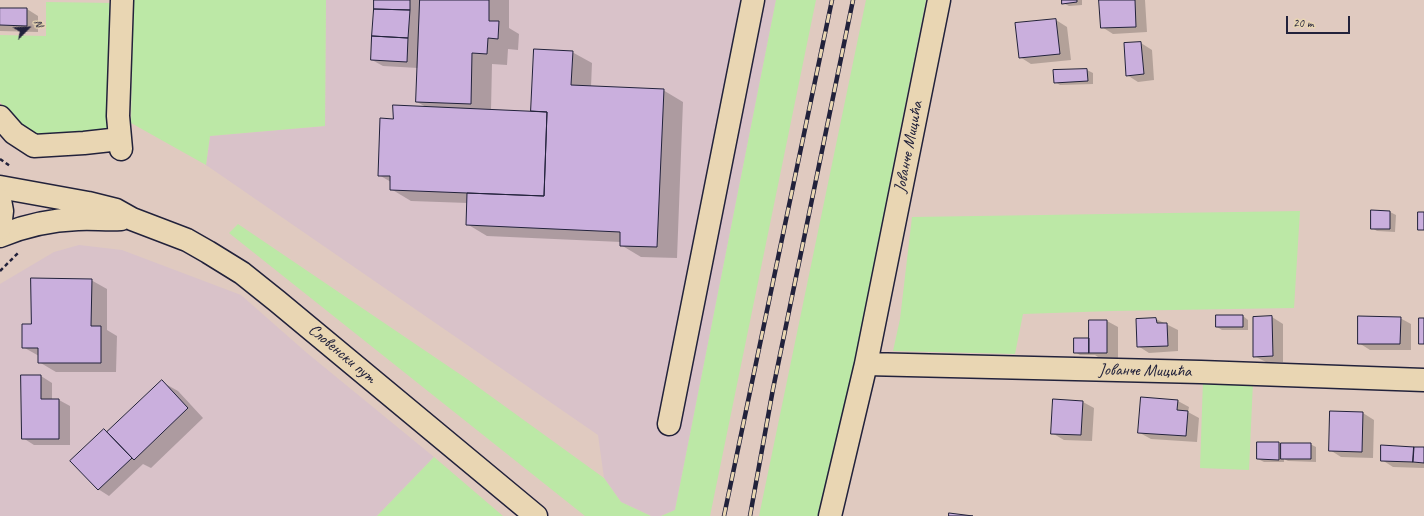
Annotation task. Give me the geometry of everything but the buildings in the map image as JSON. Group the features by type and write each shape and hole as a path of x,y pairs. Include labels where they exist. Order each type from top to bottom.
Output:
{"street":[{"path":"0,117 14,133 34,146 84,143 121,144 118,116 122,0"},
{"path":"669,424 753,0"},
{"name":"Јованче Мицића","path":"830,516 866,364 939,0"},
{"path":"0,187 88,202 116,210 132,219"},
{"path":"0,200 2,211 0,228"},
{"path":"0,236 15,230 46,222 77,219 132,219"},
{"name":"Словенски пут","path":"132,219 187,240 242,273 323,338 536,516"},
{"name":"Јованче Мицића","path":"866,364 1424,380"}],"shaded area":[{"path":"326,0 776,0 675,510 661,516 651,516 621,502 604,478 598,435 206,165 210,136 325,126"},
{"path":"79,245 122,250 241,295 307,353 434,457 377,516 0,516 0,284 54,252"}],"green space":[{"path":"133,0 326,0 325,126 210,136 206,165 131,123"},
{"path":"776,0 816,0 710,516 661,516 675,510"},
{"path":"866,0 926,0 849,389 819,516 759,516"},
{"path":"46,2 115,3 110,131 40,136 25,133 0,102 0,35 46,36"},
{"path":"1300,211 1294,308 1023,314 1015,354 893,351 900,319 912,217"},
{"path":"238,224 467,379 604,478 621,502 651,516 585,516 229,233"},
{"path":"1203,380 1253,382 1249,470 1200,468"},
{"path":"434,457 503,516 377,516"}],"railway":[{"path":"724,516 832,0"},
{"path":"750,516 773,389 853,0"}]}
